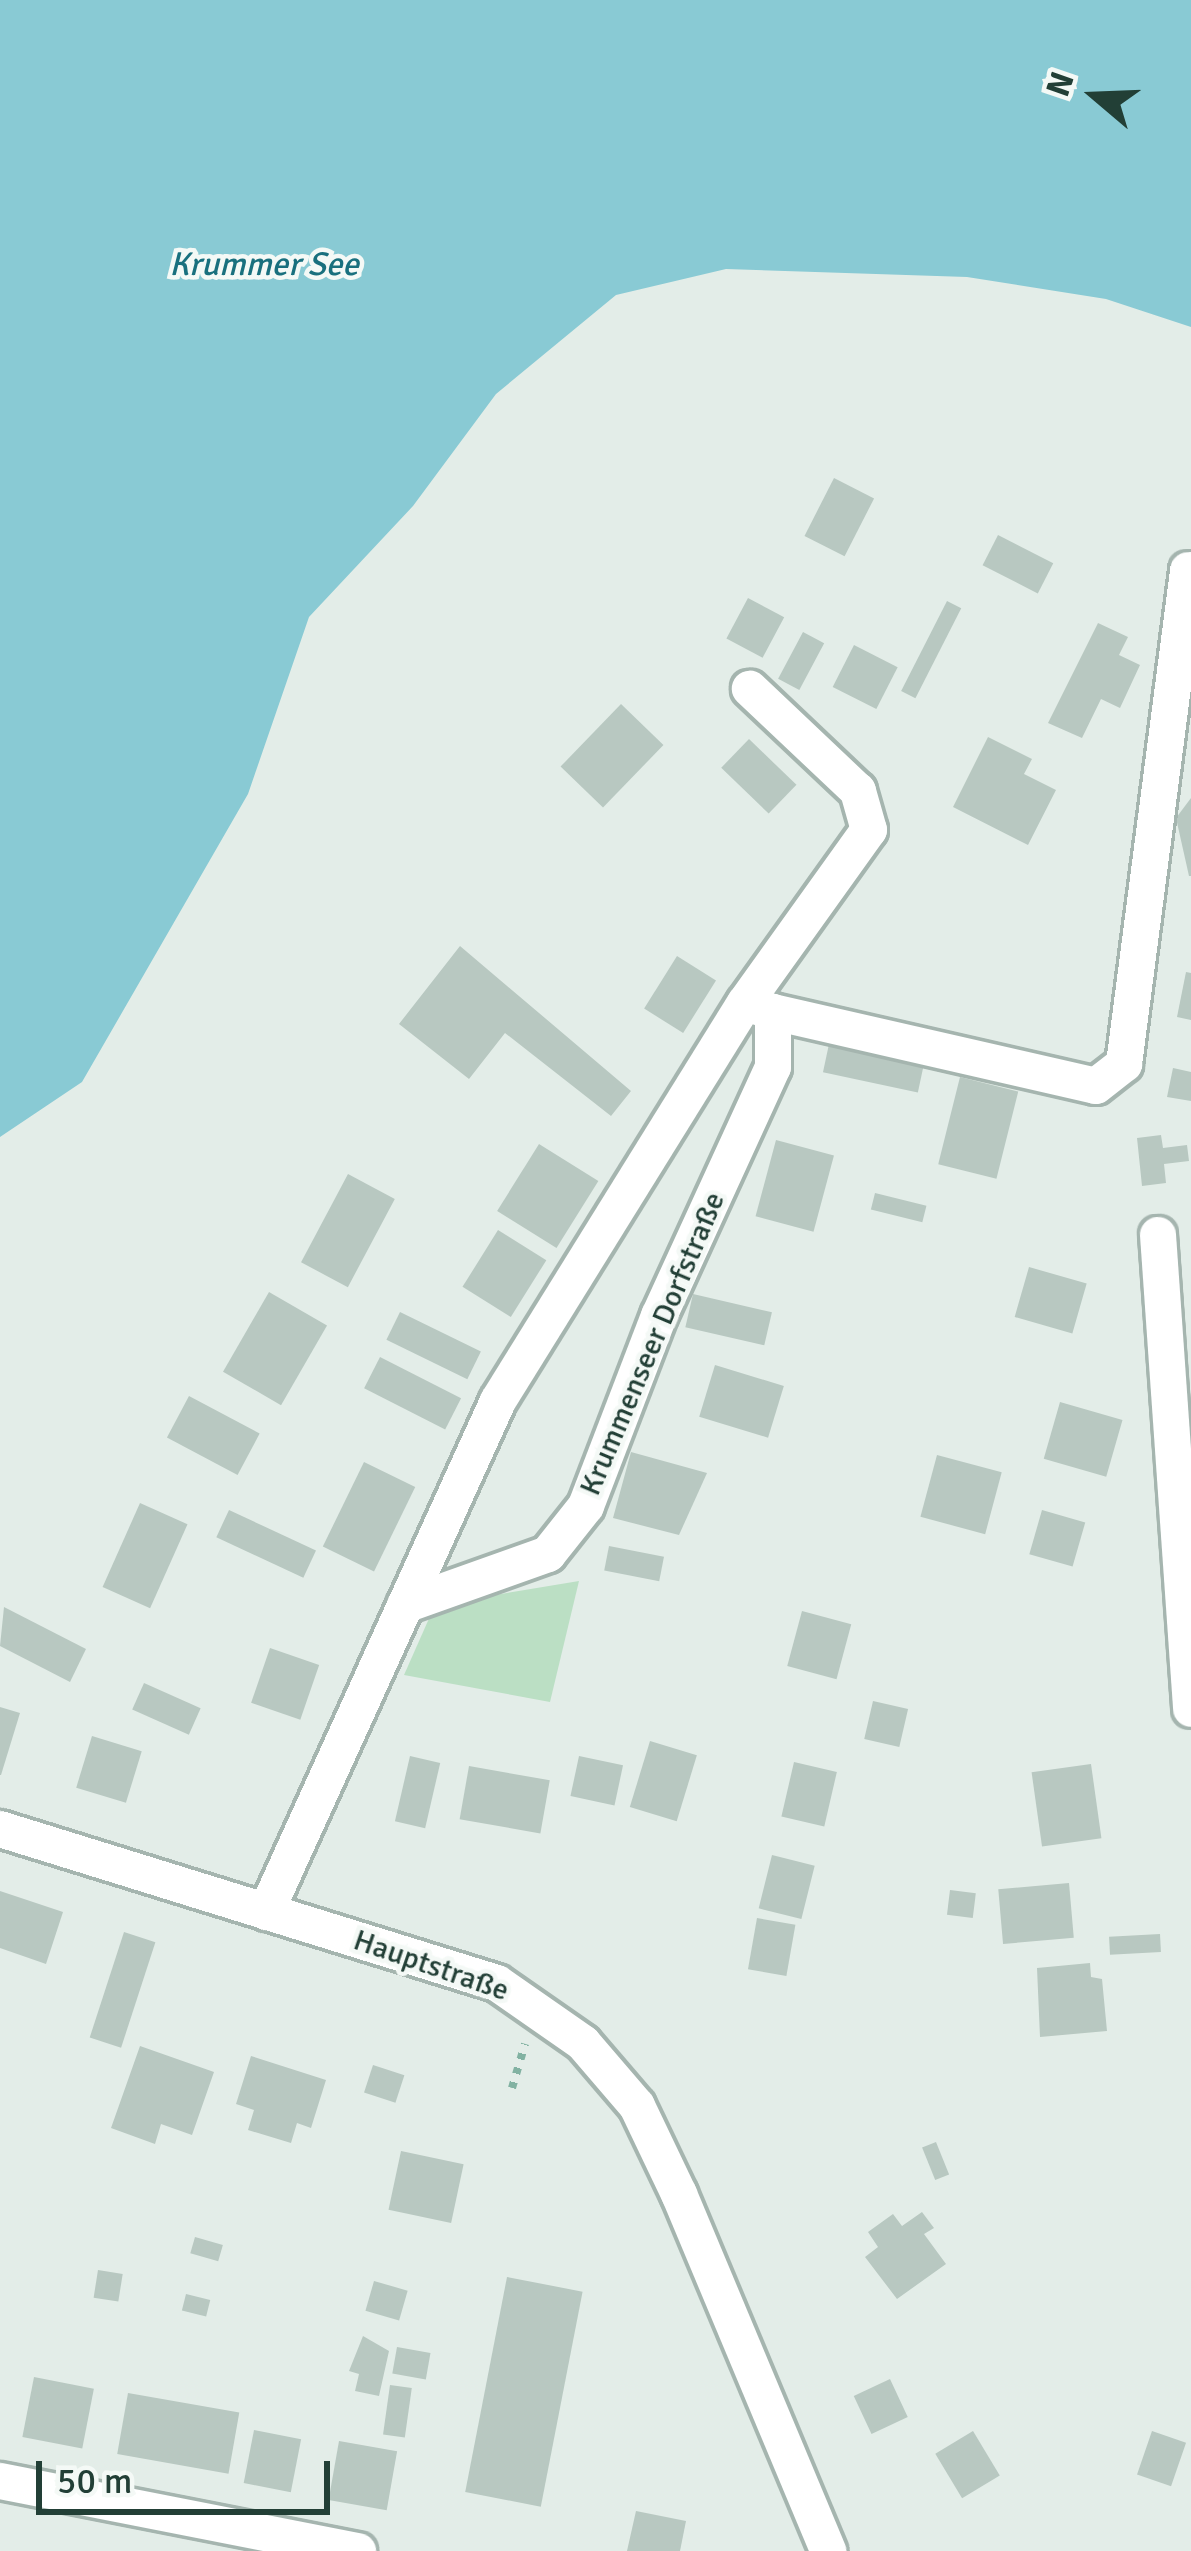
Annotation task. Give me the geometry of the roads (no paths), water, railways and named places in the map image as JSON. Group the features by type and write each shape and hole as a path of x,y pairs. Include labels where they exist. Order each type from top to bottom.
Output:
{"street":[{"path":"759,1007 1096,1086 1124,1064 1188,570"},
{"path":"266,1912 498,1401 759,1007 869,830 857,791 751,689"},
{"name":"Krummenseer Dorfstraße","path":"405,1605 548,1554 586,1506 659,1316 773,1067 759,1007"},
{"path":"1158,1235 1191,1709"},
{"name":"Hauptstraße","path":"0,1829 497,1983 583,2043 637,2106 679,2194 828,2551"},
{"path":"0,2481 358,2551"}],"water":[{"name":"Krummer See","path":"0,0 1191,0 1191,327 1106,299 967,277 726,269 616,295 496,394 413,506 309,617 248,794 82,1082 0,1137"}]}
